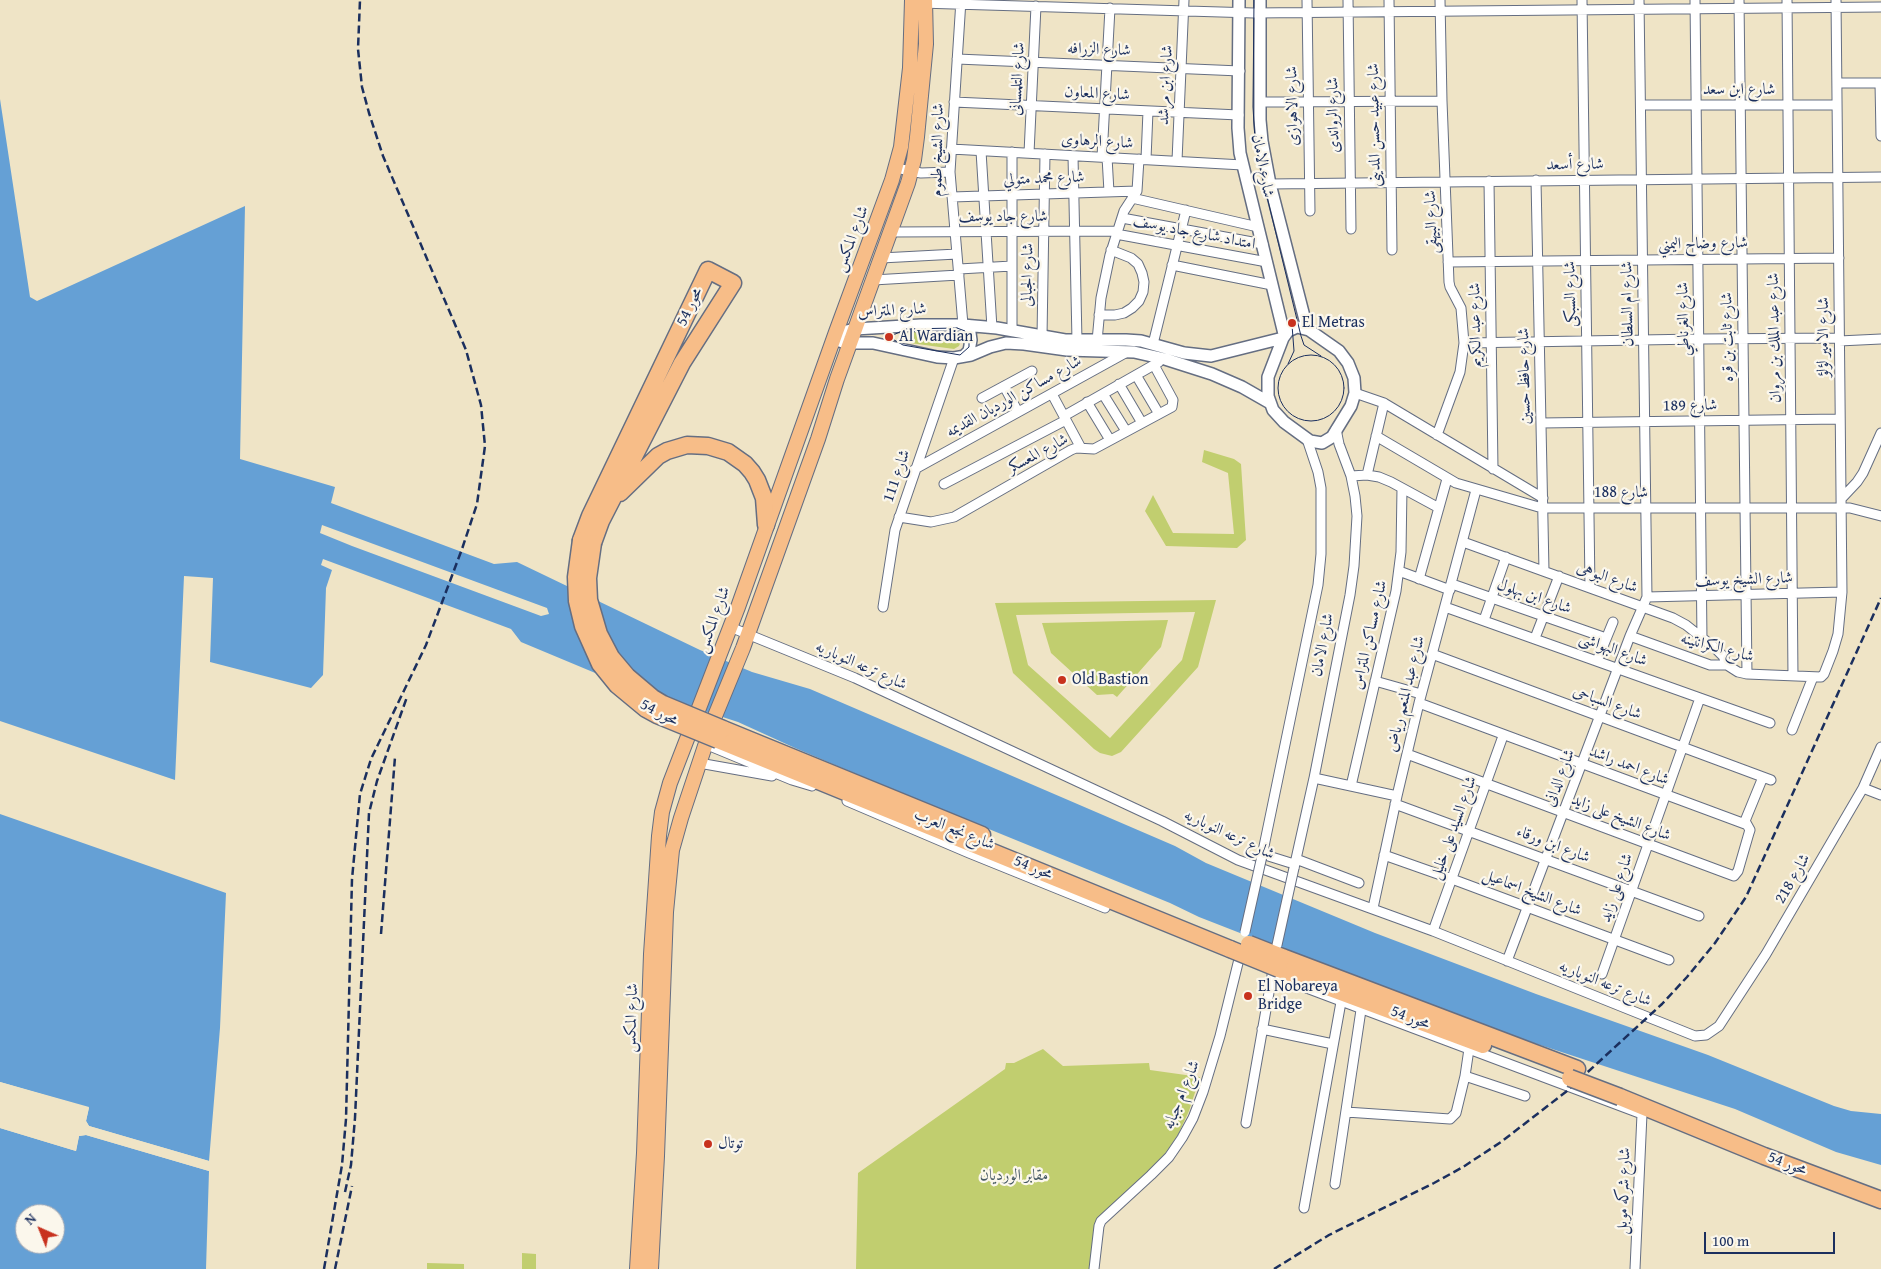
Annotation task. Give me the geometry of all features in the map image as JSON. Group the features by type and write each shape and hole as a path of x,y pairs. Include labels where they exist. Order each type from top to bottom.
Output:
{"highway":[{"name":"محور 54","path":"587,542 610,504 682,363 733,283 708,270 590,516 587,542 589,600 599,634 611,657 626,676 653,698 716,732 1237,940 1277,962 1881,1188"},
{"path":"610,504 658,456 687,445 708,446 728,452 745,464 752,472 764,498 766,525"},
{"name":"محور 54","path":"1623,1092 1764,1156 1881,1200"}],"main road":[{"name":"شارع المكس","path":"650,1269 657,994 658,836 662,812 670,783 730,628 896,168 901,147 919,2"},
{"name":"شارع المكس","path":"637,1269 657,994 670,867 681,818 699,763 716,732 743,648 911,172 916,150 925,51 919,2"},
{"path":"800,433 818,439"}],"street":[{"name":"شارع ابن مرشد","path":"1177,161 1184,0"},
{"name":"شارع الامان","path":"1239,0 1239,140 1242,165 1263,244 1284,336"},
{"name":"شارع الامان","path":"1260,0 1262,141 1270,184 1307,328"},
{"name":"شارع الاهوازى","path":"1307,0 1310,211"},
{"name":"شارع الرواندى","path":"1348,0 1351,229"},
{"name":"شارع عبيد حسن المدينى","path":"1389,0 1392,250"},
{"name":"شارع البيهقى","path":"1437,435 1460,372 1464,343 1461,308 1450,287 1448,262 1440,0"},
{"path":"1528,0 1528,10"},
{"path":"919,2 1081,4 1110,8 1129,4 1184,11 1260,13 1528,10 1582,5 1639,4 1879,4"},
{"name":"شارع الشيخ طموم","path":"961,2 950,172 964,325"},
{"name":"شارع التلمسانى","path":"1029,153 1034,63 1032,4"},
{"name":"شارع ام السلطان","path":"1639,4 1647,597 1643,607"},
{"name":"شارع الغرناطي","path":"1695,4 1702,638"},
{"name":"شارع ثابت بن قره","path":"1739,4 1747,674"},
{"name":"شارع عبد الملك بن مروان","path":"1787,4 1793,676"},
{"name":"شارع الامير لؤلؤ","path":"1825,672 1838,634 1842,592 1836,4"},
{"name":"شارع السبكى","path":"1582,5 1590,587"},
{"path":"1109,192 1105,157 1105,109 1110,8"},
{"name":"شارع الزرافه","path":"957,59 1240,72"},
{"path":"1837,83 1881,83 1881,136"},
{"path":"1260,102 1442,101"},
{"name":"شارع المعاون","path":"954,102 1239,115"},
{"name":"شارع ابن سعد","path":"1640,105 1837,105"},
{"path":"1097,341 1099,315 1111,250 1122,218 1134,194 1142,159 1148,111"},
{"name":"شارع الرهاوى","path":"951,149 1242,165"},
{"path":"981,151 992,328"},
{"path":"1012,152 1012,331"},
{"name":"شارع الجبالى","path":"1042,337 1045,154"},
{"path":"1073,156 1077,341"},
{"path":"896,168 911,172 950,172"},
{"name":"شارع أسعد","path":"1270,184 1881,177"},
{"name":"شارع عبد الكريم","path":"1490,180 1493,468"},
{"name":"شارع حافظ حسين","path":"1536,180 1544,571"},
{"name":"شارع محمد متولي","path":"952,197 1109,192 1134,194 1186,210 1258,226"},
{"path":"1153,344 1186,210"},
{"path":"1122,218 1263,244"},
{"name":"شارع جاد يوسف","path":"890,232 1075,231 1116,233"},
{"name":"امتداد شارع جاد يوسف","path":"1116,233 1267,262"},
{"path":"1099,315 1115,316 1124,313 1139,301 1143,292 1144,282 1138,264 1131,258 1111,250"},
{"path":"881,258 957,254"},
{"name":"شارع وضاح اليمني","path":"1448,262 1839,258"},
{"path":"1172,265 1272,285"},
{"path":"873,280 1012,266"},
{"path":"959,357 969,351 971,340 968,330 964,325"},
{"name":"شارع المتراس","path":"833,339 842,332 855,328 964,325 1077,341 1126,340 1153,344 1203,356 1218,356 1284,336"},
{"path":"1292,328 1307,328 1333,346 1344,357 1354,378 1355,393 1351,406 1332,437 1318,443 1307,439 1278,416 1270,403 1267,390 1268,377 1284,336 1292,328"},
{"name":"شارع المتراس","path":"833,339 851,343 873,343 937,356 959,357 990,346 1006,343 1067,350 1127,351 1165,358 1201,370 1242,387 1270,403"},
{"path":"1464,343 1699,339 1881,339"},
{"name":"شارع مساكن الورديان القديمه","path":"915,469 1127,351"},
{"path":"1201,370 1203,356"},
{"name":"شارع 111","path":"883,607 891,548 899,516 915,469 959,357"},
{"path":"944,484 1065,418 1087,402 1165,358"},
{"name":"شارع المعسكر","path":"899,516 931,522 954,518 1070,450 1081,448 1091,450 1172,407 1174,403 1154,365"},
{"path":"982,398 1032,371"},
{"path":"1136,375 1159,414"},
{"path":"1120,384 1142,423"},
{"path":"1004,386 1018,412"},
{"path":"1355,393 1384,403 1543,498"},
{"path":"1052,394 1081,448"},
{"path":"1103,394 1126,431"},
{"path":"1087,402 1110,440"},
{"path":"1366,475 1384,403"},
{"name":"شارع 189","path":"1541,423 1840,419"},
{"name":"شارع الامان","path":"1246,1123 1262,1029 1314,778 1350,596 1354,566 1357,516 1351,476 1339,444 1336,429"},
{"path":"1841,503 1864,472 1881,433"},
{"name":"شارع 188","path":"1376,436 1447,479 1476,490 1542,508 1791,508 1841,503 1881,516"},
{"name":"شارع الامان","path":"1237,940 1262,855 1318,584 1322,554 1321,488 1318,472 1307,439"},
{"path":"1351,476 1366,475 1379,477 1439,508"},
{"path":"1420,579 1447,479"},
{"name":"شارع مساكن المتراس","path":"1351,786 1396,591 1402,531 1402,488"},
{"name":"شارع عبد المنعم رياض","path":"1373,908 1406,754 1476,490"},
{"name":"شارع البوهى","path":"1463,542 1674,618 1719,652 1727,665"},
{"path":"1484,620 1506,558"},
{"name":"شارع ابن بهلول","path":"1399,571 1420,579 1492,598 1606,638"},
{"path":"1535,638 1559,576"},
{"name":"شارع الشيخ يوسف","path":"1647,597 1842,592"},
{"name":"شارع البهواشى","path":"1445,607 1770,723"},
{"name":"شارع الدانى","path":"1507,961 1630,636 1643,607"},
{"path":"1597,660 1613,622"},
{"name":"شارع ترعه النوباريه","path":"730,628 863,682 1162,821 1238,860 1433,931 1690,1035 1706,1035 1715,1030 1722,1022"},
{"name":"شارع الكرانتينه","path":"1630,636 1710,665 1727,665 1738,672 1747,674 1813,677 1821,676 1825,672"},
{"name":"شارع السباحى","path":"1432,654 1767,779 1745,821 1746,824"},
{"path":"1792,730 1813,677"},
{"path":"1375,681 1421,694"},
{"name":"شارع على زايد","path":"1602,974 1700,698"},
{"name":"شارع احمد راشد","path":"1419,703 1665,796 1746,824"},
{"name":"شارع نجع العرب","path":"716,732 792,780"},
{"name":"شارع السيد على خليل","path":"1433,931 1503,736"},
{"name":"شارع 218","path":"1722,1022 1766,954 1863,788 1881,747"},
{"name":"شارع الشيخ على زايد","path":"1406,754 1487,782 1734,876 1738,870 1750,830 1746,824"},
{"name":"شارع نجع العرب","path":"699,763 792,780 825,790 873,813 960,850 1105,908"},
{"name":"شارع ابن ورقاء","path":"1314,778 1351,786 1396,800 1469,830 1699,916"},
{"path":"1863,788 1881,795"},
{"path":"1262,855 1359,883"},
{"name":"شارع الشيخ اسماعيل","path":"1384,856 1452,879 1670,960"},
{"name":"شارع ام جبابه","path":"1094,1269 1101,1221 1169,1157 1193,1118 1220,1036 1237,940"},
{"path":"1277,962 1341,1002 1470,1049 1456,1112 1450,1119 1346,1112"},
{"path":"1304,1208 1341,1002"},
{"path":"1335,1184 1361,1010"},
{"path":"1262,1029 1333,1044"},
{"name":"شارع شركه موبل","path":"1470,1049 1642,1114 1635,1269"},
{"path":"1465,1076 1524,1096"}],"green space":[{"path":"910,330 954,332 959,334 961,341 959,346 954,349 910,343 906,341 904,336"},
{"path":"1204,450 1234,459 1241,464 1246,540 1237,548 1166,546 1145,511 1153,495 1173,533 1234,534 1228,473 1202,462"},
{"path":"1216,600 1198,667 1121,752 1112,756 1100,753 1094,749 1013,673 995,603","holes":["1195,612 1182,660 1110,738 1028,665 1016,615"]},
{"path":"1168,620 1161,647 1117,697 1113,694 1097,695 1051,653 1042,623"},
{"name":"مقابر الورديان","path":"1043,1049 1063,1066 1149,1063 1150,1070 1200,1077 1189,1111 1178,1135 1164,1155 1140,1181 1097,1218 1090,1269 856,1269 858,1173 1005,1069 1006,1063 1014,1063"},
{"path":"522,1253 536,1254 536,1269 522,1269"},
{"path":"427,1263 464,1264 464,1269 427,1269"}],"water":[{"path":"0,99 30,297 37,301 245,206 240,459 335,487 331,503 494,564 517,562 700,650 752,672 810,689 1175,846 1206,863 1375,933 1536,994 1708,1055 1834,1106 1851,1111 1881,1114 1881,1165 1836,1152 1735,1109 1473,1023 1299,956 1199,917 1170,903 908,796 738,722 624,685 521,642 511,629 323,559 321,565 332,570 326,588 323,675 311,688 210,662 213,578 184,576 175,780 0,721","holes":["322,525 547,608 549,614 541,616 320,533"]},
{"path":"0,814 226,893 220,1028 209,1161 89,1126 86,1121 89,1107 0,1082"},
{"path":"0,1128 76,1151 79,1136 86,1135 209,1171 206,1269 0,1269"}],"pier":[{"path":"0,1082 89,1108 86,1121 89,1126 209,1161 209,1163 88,1128 83,1121 86,1109 0,1084"},
{"path":"0,1126 74,1148 77,1134 86,1132 209,1168 209,1171 86,1135 79,1136 76,1151 0,1128"}],"tram line":[{"path":"1254,0 1253,107 1259,164 1301,336 1304,345 1321,356"},
{"path":"1288,364 1294,351 1292,325"},
{"path":"957,328 965,331 969,338 969,347 960,355 903,345 889,337 906,329 957,328"},
{"path":"1317,355 1335,364 1342,375 1344,388 1342,401 1335,412 1324,419 1305,421 1287,412 1280,401 1278,382 1287,364 1298,357 1317,355"}],"railway":[{"path":"324,1269 342,1165 346,1119 352,879 360,794 371,759 426,645 462,549 477,504 485,446 481,405 466,350 383,156 369,113 362,87 358,49 360,0"},
{"path":"1274,1269 1329,1235 1463,1167 1501,1142 1567,1091 1662,1004 1687,977 1715,943 1746,897 1881,598"},
{"path":"345,1192 351,1165 355,1118 369,813 377,781 407,697"},
{"path":"381,934 395,757"},
{"path":"335,1269 352,1186"}],"place":[{"name":"El Metras","path":"1292,323"},
{"name":"Al Wardian","path":"889,337"},
{"name":"Old Bastion","path":"1062,680"},
{"name":"El Nobareya Bridge","path":"1248,996"},
{"name":"توتال","path":"708,1144"}]}
